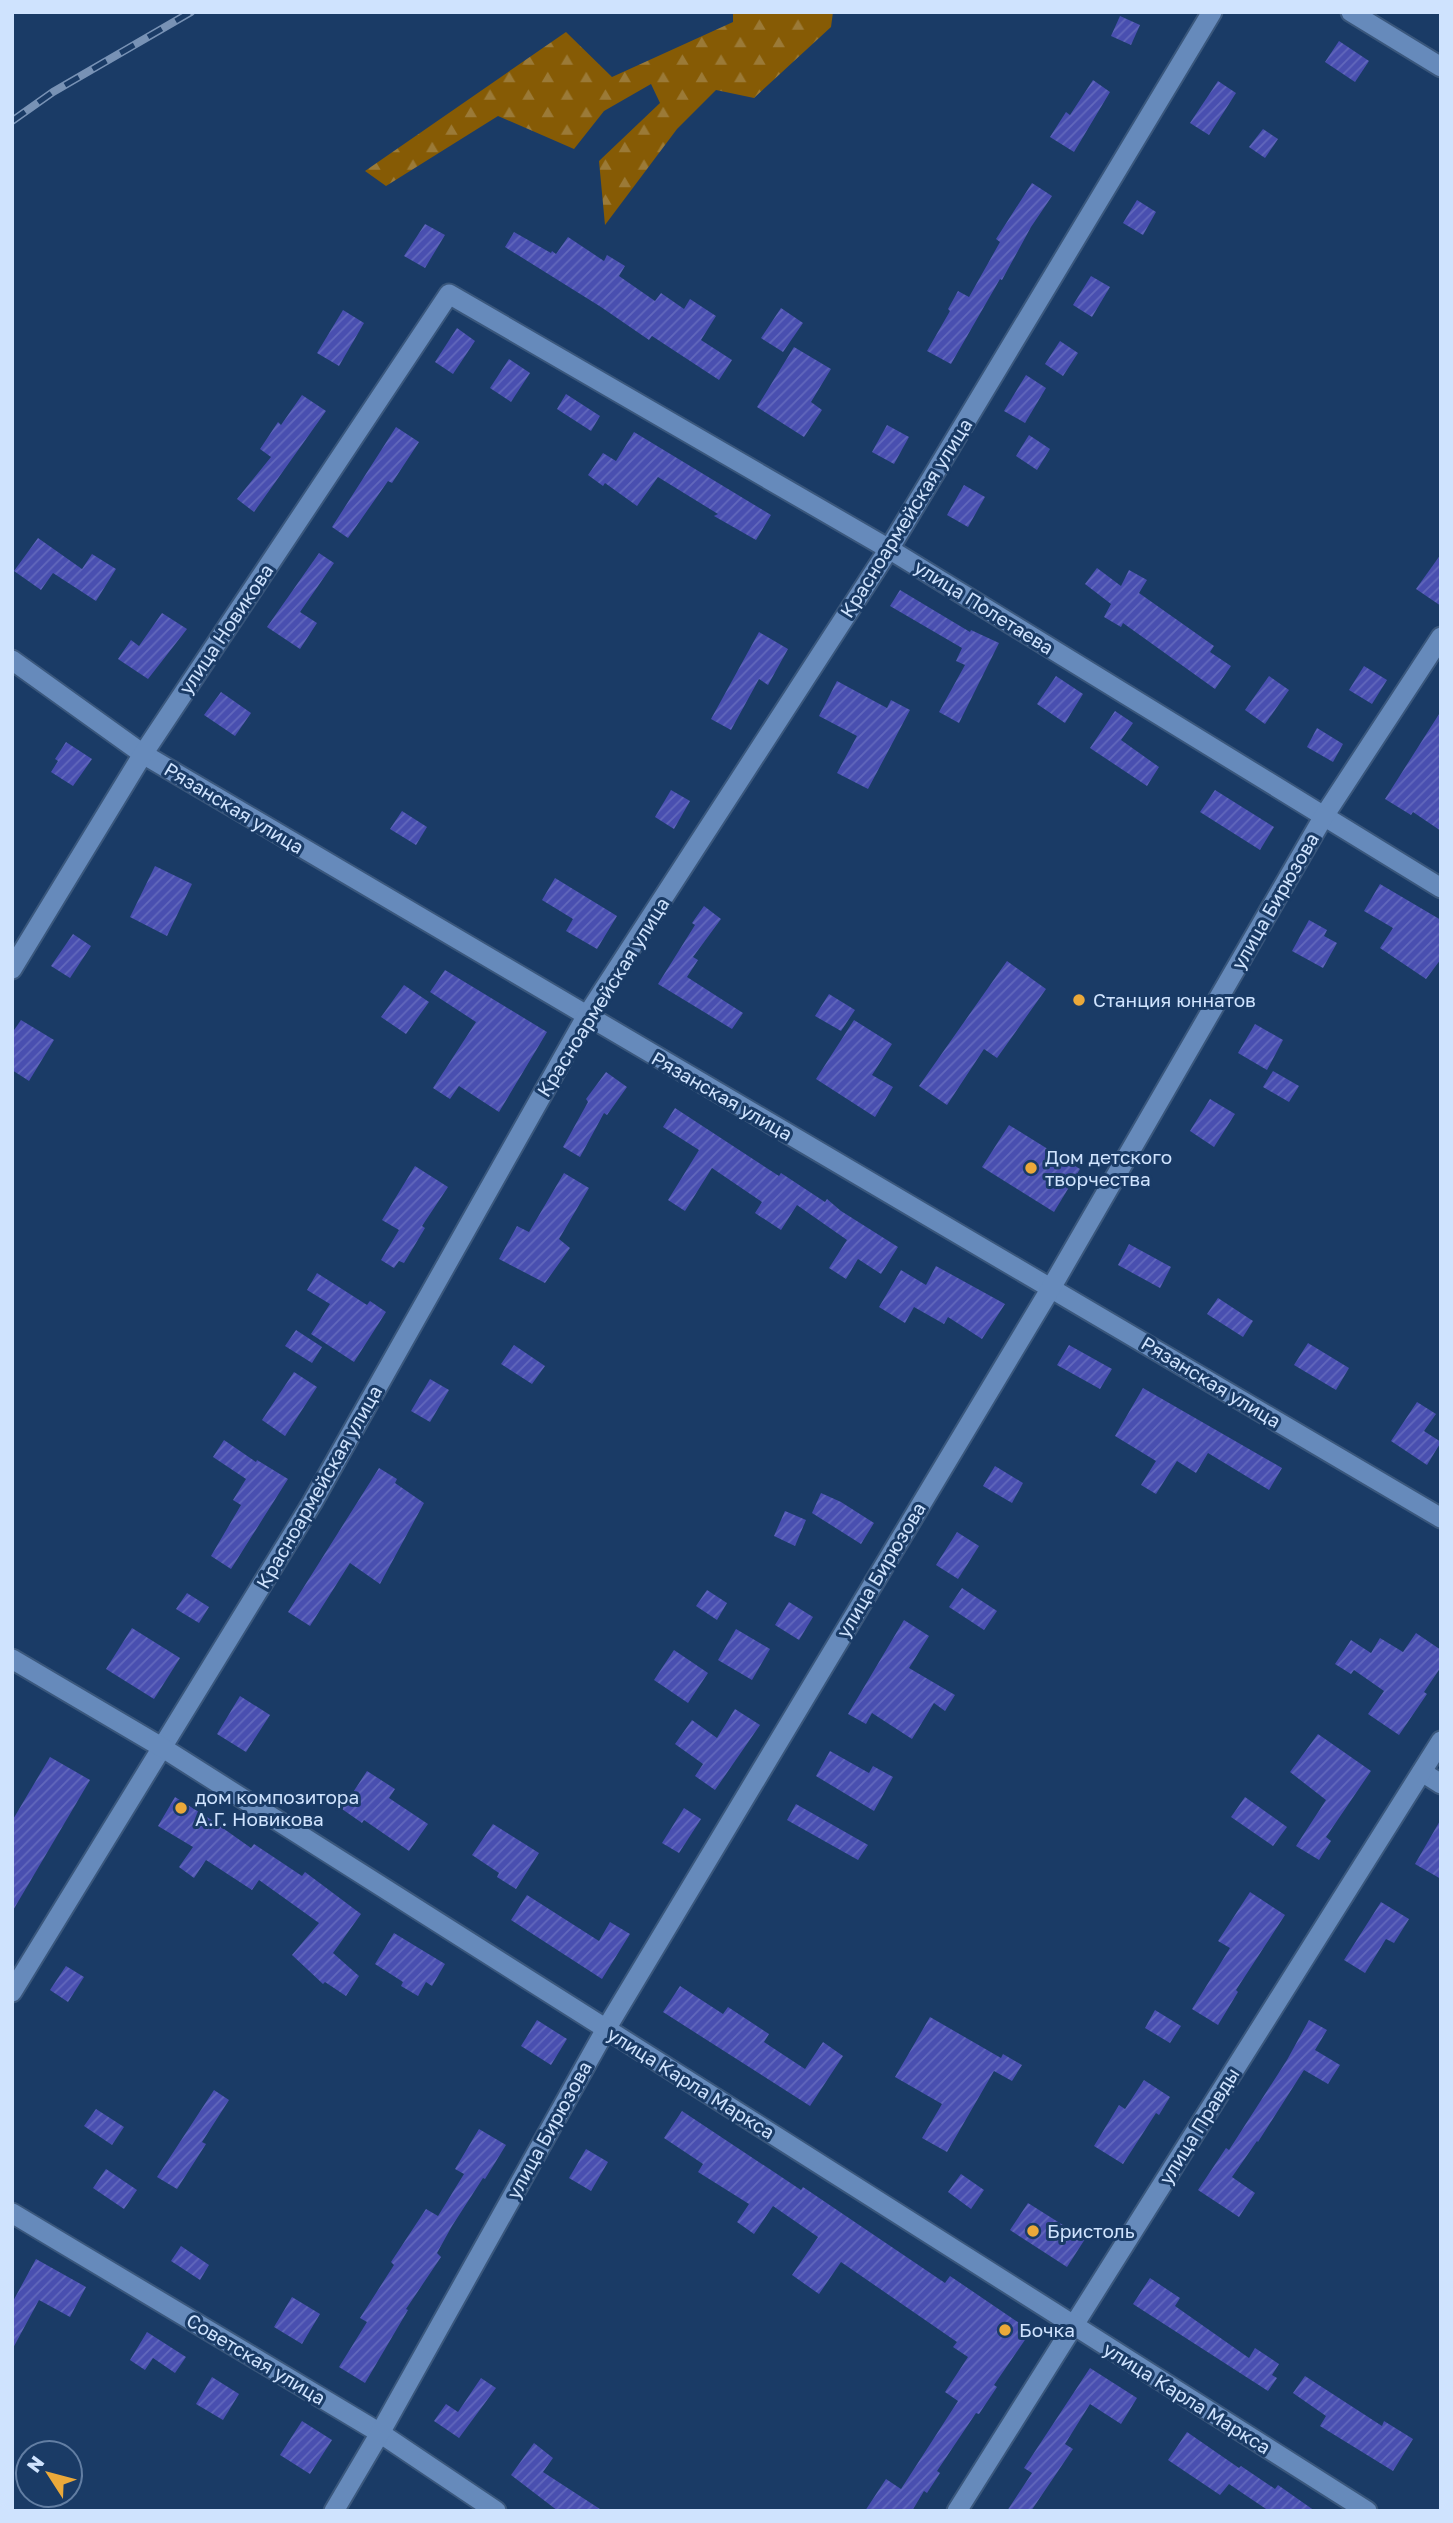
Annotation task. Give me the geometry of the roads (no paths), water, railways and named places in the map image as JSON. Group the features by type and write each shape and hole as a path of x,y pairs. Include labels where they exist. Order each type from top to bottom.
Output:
{"street":[{"name":"Красноармейская улица","path":"12,1992 312,1503 586,1017 889,549 1212,12"},
{"path":"1351,12 1441,67"},
{"name":"улица Полетаева","path":"449,294 889,549 1441,888"},
{"name":"улица Новикова","path":"12,969 143,754 449,294"},
{"name":"улица Бирюзова","path":"334,2511 606,2029 1051,1288 1324,816 1441,637"},
{"name":"Рязанская улица","path":"12,660 143,754 1441,1518"},
{"name":"улица Карла Маркса","path":"12,1659 163,1748 1367,2511"},
{"name":"улица Правды","path":"957,2511 1441,1741"},
{"path":"1422,1772 1441,1784"},
{"name":"Советская улица","path":"12,2213 380,2433 496,2511"}],"railway":[{"path":"12,121 53,92 191,12"}],"place":[{"name":"Станция юннатов","path":"1079,1000"},
{"name":"Дом детского творчества","path":"1031,1168"},
{"name":"дом композитора А.Г. Новикова","path":"181,1808"},
{"name":"Бристоль","path":"1033,2231"},
{"name":"Бочка","path":"1005,2330"}]}
